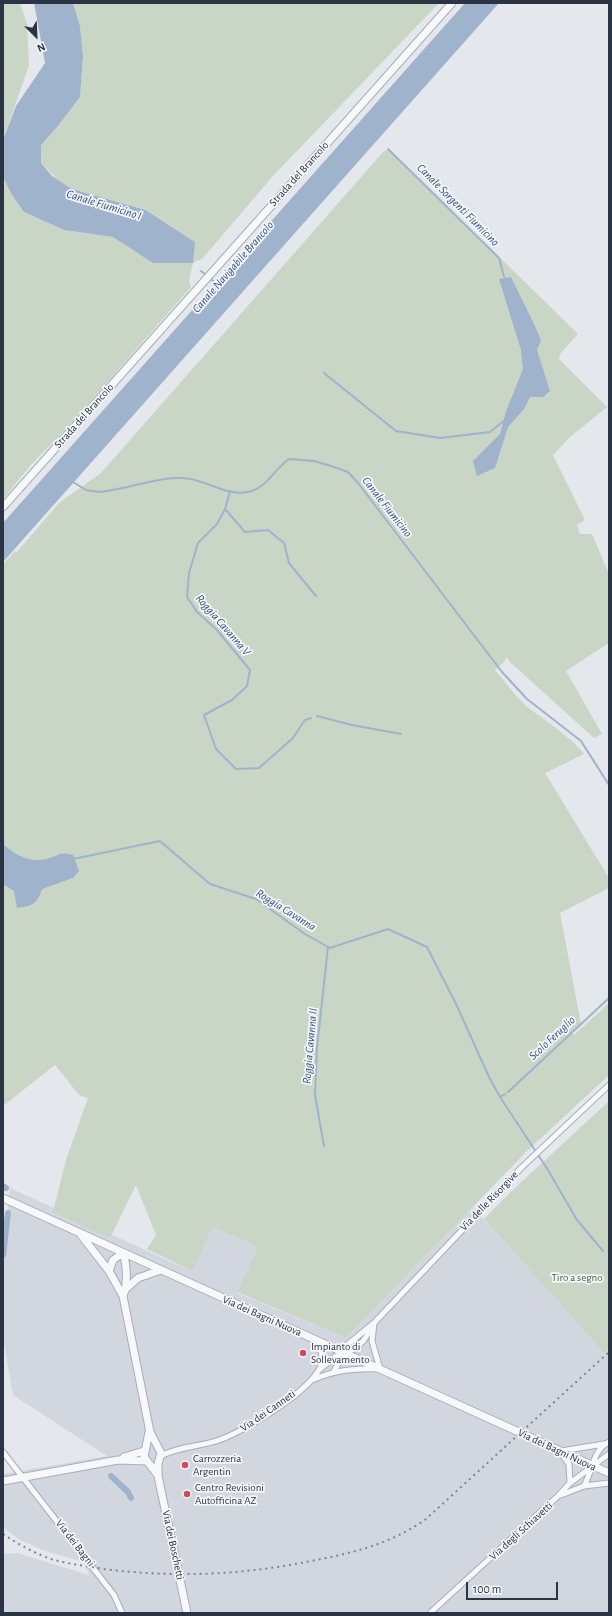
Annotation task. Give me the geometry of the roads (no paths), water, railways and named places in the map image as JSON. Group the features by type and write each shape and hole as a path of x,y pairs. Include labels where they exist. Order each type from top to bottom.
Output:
{"street":[{"name":"Strada del Brancolo","path":"3,507 452,3"},
{"name":"Via delle Risorgive","path":"345,1353 347,1345 374,1323 521,1168 609,1085"},
{"name":"Via dei Bagni Nuova","path":"3,1198 316,1339 609,1474"},
{"name":"Via dei Boschetti","path":"79,1233 124,1292"},
{"path":"109,1271 113,1260 123,1253"},
{"name":"Via dei Boschetti","path":"123,1253 125,1259 124,1292 149,1427 160,1458 158,1476 187,1613"},
{"path":"124,1292 138,1278 161,1270"},
{"name":"Via delle Risorgive","path":"345,1353 360,1345 374,1323"},
{"path":"374,1323 372,1341 380,1369"},
{"path":"316,1339 323,1361 320,1369"},
{"path":"334,1371 345,1353"},
{"name":"Via dei Canneti","path":"157,1447 177,1449 199,1446 239,1432 279,1407 311,1381 320,1369 336,1356 345,1353"},
{"name":"Via dei Canneti","path":"311,1381 334,1371 362,1368 380,1369"},
{"name":"Via dei Boschetti","path":"149,1427 144,1457 158,1476"},
{"path":"570,1483 569,1464 560,1451 606,1443"},
{"path":"584,1486 598,1452 606,1443"},
{"path":"3,1480 118,1460 146,1449 157,1447"},
{"name":"Via dei Canneti","path":"160,1458 177,1449"},
{"name":"Via dei Bagni","path":"3,1452 114,1595 122,1613"},
{"name":"Via degli Schiavetti","path":"430,1613 558,1496 570,1483 609,1454"},
{"path":"118,1460 154,1463 160,1458"},
{"name":"Via degli Schiavetti","path":"558,1496 584,1486 609,1483"}],"water":[{"path":"34,3 73,3 80,26 83,56 80,97 58,126 41,145 41,163 52,176 72,189 146,210 195,242 193,263 153,263 113,237 64,230 24,212 12,195 3,177 3,140 16,106 45,63"},
{"name":"Canale Navigabile Brancolo","path":"465,3 499,3 3,562 3,523"},
{"path":"511,277 540,337 541,341 537,350 550,391 543,397 530,397 524,409 508,427 495,468 477,476 473,461 500,434 506,411 523,369 521,350 499,279"},
{"path":"3,844 17,855 34,860 46,859 62,854 73,855 79,871 73,878 42,889 36,901 31,905 17,908 14,891 3,884"}],"waterway":[{"name":"Canale Sorgenti Fiumicino","path":"388,149 499,258 505,280"},
{"name":"Canale Fiumicino I","path":"201,271 206,275"},
{"name":"Canale Fiumicino I","path":"210,278 217,285"},
{"name":"Canale Sorgenti Fiumicino","path":"324,373 396,431 440,438 490,432 505,420"},
{"name":"Canale Fiumicino","path":"73,482 86,490 99,492 110,491 157,480 179,478 198,481 228,491 244,493 257,489 289,459 314,461 348,472 358,483 502,672 527,699 581,741 609,785"},
{"name":"Roggia Cavanna V","path":"230,491 225,509 217,524 198,543 189,573 187,597 197,612 217,630 250,670 247,686 232,700 204,715 216,749 236,769 259,768 293,738 305,720 311,718"},
{"path":"225,509 245,532 268,530 284,543 289,563 316,596"},
{"name":"Roggia Cavanna V","path":"317,716 352,725 401,734"},
{"name":"Roggia Cavanna","path":"73,859 160,841 210,884 256,899 305,934 330,948 388,929 427,947 457,1006 489,1077 500,1097 505,1094"},
{"name":"Roggia Cavanna II","path":"324,1146 315,1095 317,1048 328,947"},
{"name":"Scolo Feruglio","path":"508,1092 609,998"},
{"path":"500,1097 548,1170 577,1220 603,1251"},
{"path":"3,1255 8,1213"},
{"path":"111,1476 128,1492 131,1498"}],"railway":[{"path":"3,1534 20,1545 57,1561 104,1569 156,1574 208,1574 234,1572 285,1566 357,1551 399,1535 426,1519 609,1352"}],"place":[{"name":"Impianto di Sollevamento","path":"303,1353"},
{"name":"Carrozzeria Argentin","path":"185,1465"},
{"name":"Centro Revisioni Autofficina AZ","path":"187,1494"}],"park label":[{"name":"Tiro a segno","path":"577,1278"}]}
